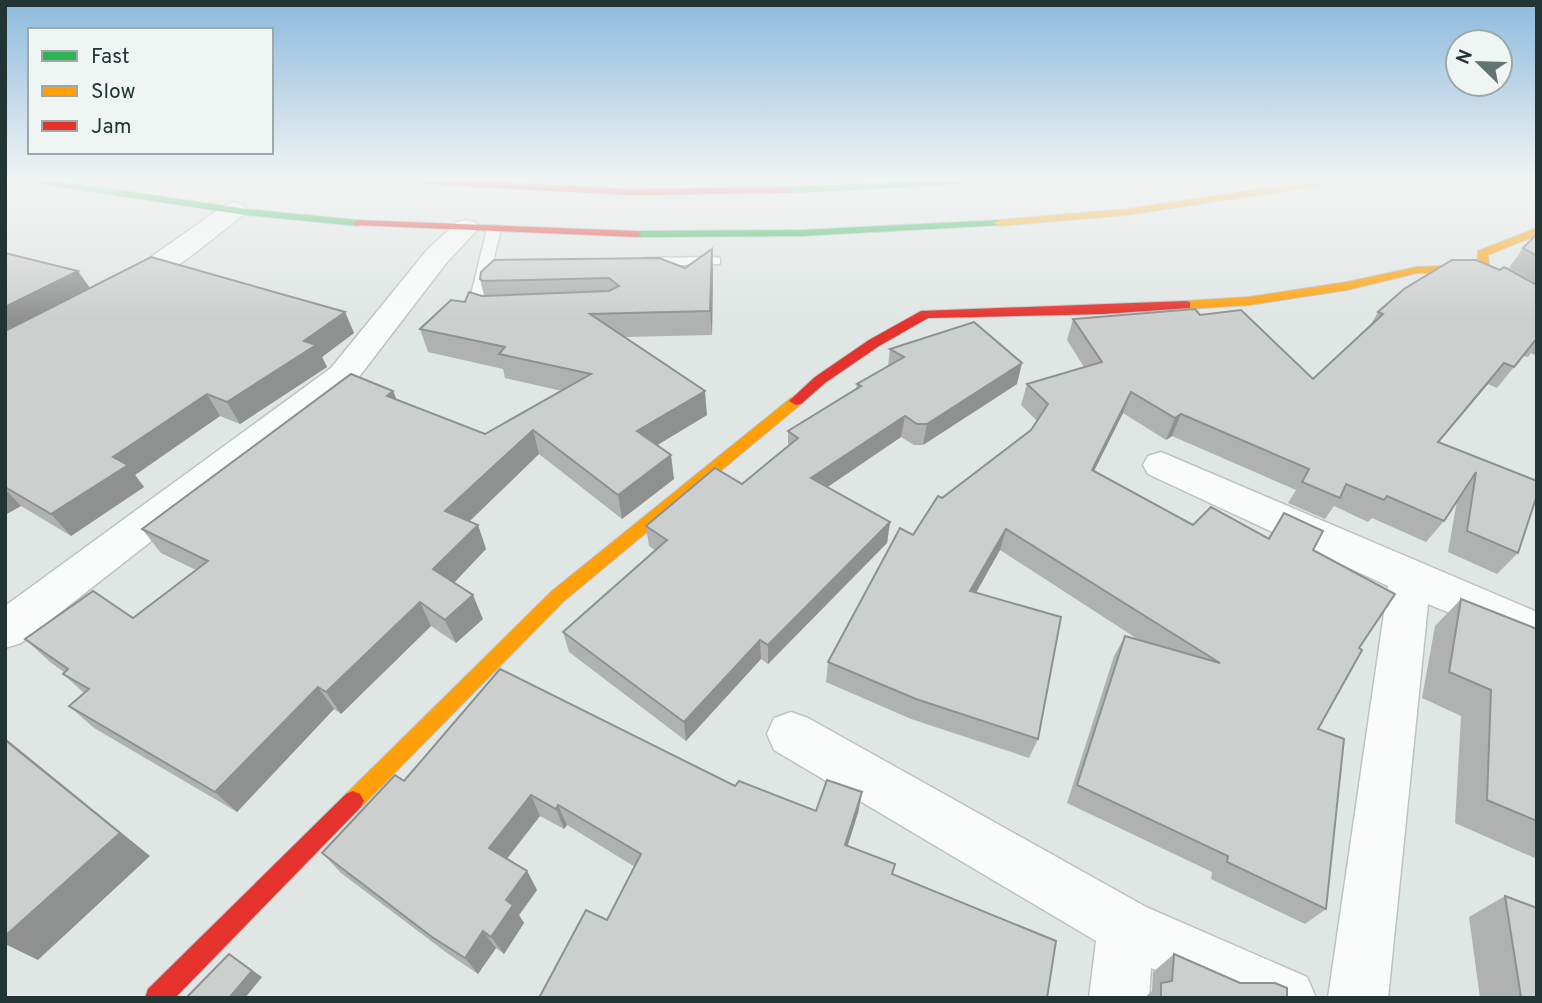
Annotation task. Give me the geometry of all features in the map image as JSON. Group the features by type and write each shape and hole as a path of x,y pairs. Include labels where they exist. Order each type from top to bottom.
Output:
{"main road":[{"path":"475,228 648,234 738,234 908,228"},
{"path":"1483,268 1482,253 1537,231"},
{"path":"157,998 558,596 820,380 874,343 925,314 1103,310 1249,301 1347,286 1417,270 1483,268 1537,299"}],"street":[{"path":"100,298 147,273 209,228"},
{"path":"5,631 344,375 438,256 480,228"},
{"path":"1161,465 1410,578 1537,631"},
{"path":"1358,998 1410,578"},
{"path":"791,734 1126,927 1286,998"},
{"path":"1119,998 1126,927"}],"lane":[{"path":"480,228 492,264 476,303 479,309 502,312"},
{"path":"634,262 715,261"}],"building":[{"path":"1537,234 1537,256 1523,248"},
{"path":"712,249 710,311 590,314 705,391 637,431 671,455 618,495 533,430 445,511 478,525 433,569 473,595 445,620 420,602 326,692 318,687 215,792 69,706 89,689 63,674 68,669 25,639 93,591 133,618 208,561 142,529 351,374 393,391 387,396 485,434 591,374 499,354 505,347 420,329 451,300 465,302 469,292 482,296 609,291 619,286 609,278 483,281 480,279 481,272 494,260 659,258 685,268"},
{"path":"5,253 78,271 5,307"},
{"path":"151,257 345,312 304,341 316,345 227,402 207,394 113,457 128,465 51,514 5,487 5,331"},
{"path":"1452,260 1476,260 1500,270 1504,267 1537,285 1537,338 1514,367 1504,363 1438,442 1537,481 1537,495 1518,553 1467,531 1476,472 1444,521 1387,496 1384,500 1346,484 1340,498 1302,482 1309,469 1181,414 1175,418 1131,392 1092,470 1193,525 1211,507 1269,539 1284,513 1323,531 1313,550 1395,594 1359,648 1362,650 1318,729 1344,739 1326,909 1227,862 1228,856 1077,785 1125,636 1220,663 1006,529 970,591 1061,617 1038,739 916,699 828,662 900,528 913,535 938,496 942,498 1031,430 1048,404 1027,384 1102,362 1073,319 1195,309 1200,315 1241,310 1313,379 1383,314 1378,312 1404,289"},
{"path":"974,322 1022,363 927,424 917,424 905,416 811,478 890,522 768,645 760,640 684,722 563,632 667,540 646,526 715,468 742,484 798,438 788,431 861,386 857,384 904,357 890,349"},
{"path":"1461,599 1537,629 1537,821 1487,800 1491,690 1449,672"},
{"path":"500,669 735,786 739,781 816,811 827,780 862,792 845,845 895,864 892,874 1056,941 1047,998 539,998 586,910 607,920 641,854 558,805 556,809 531,795 489,848 527,871 506,900 513,905 491,937 483,931 465,958 432,937 322,853 395,775 404,781"},
{"path":"5,740 120,833 5,936"},
{"path":"1505,896 1537,908 1537,998 1521,997"},
{"path":"229,954 252,971 229,998 186,998"},
{"path":"1174,954 1240,983 1275,983 1287,988 1287,998 1161,998 1161,983 1172,981"}],"traffic: fast":[{"path":"637,234 801,233 904,228"}],"traffic: slow":[{"path":"1483,268 1482,253 1537,231"},
{"path":"1186,305 1249,301 1347,286 1417,270 1483,268 1537,299"},
{"path":"353,801 558,596 796,401"}],"traffic: jam":[{"path":"480,228 637,234"},
{"path":"796,401 820,380 874,343 925,314 1103,310 1186,305"},
{"path":"157,998 353,801"}]}
